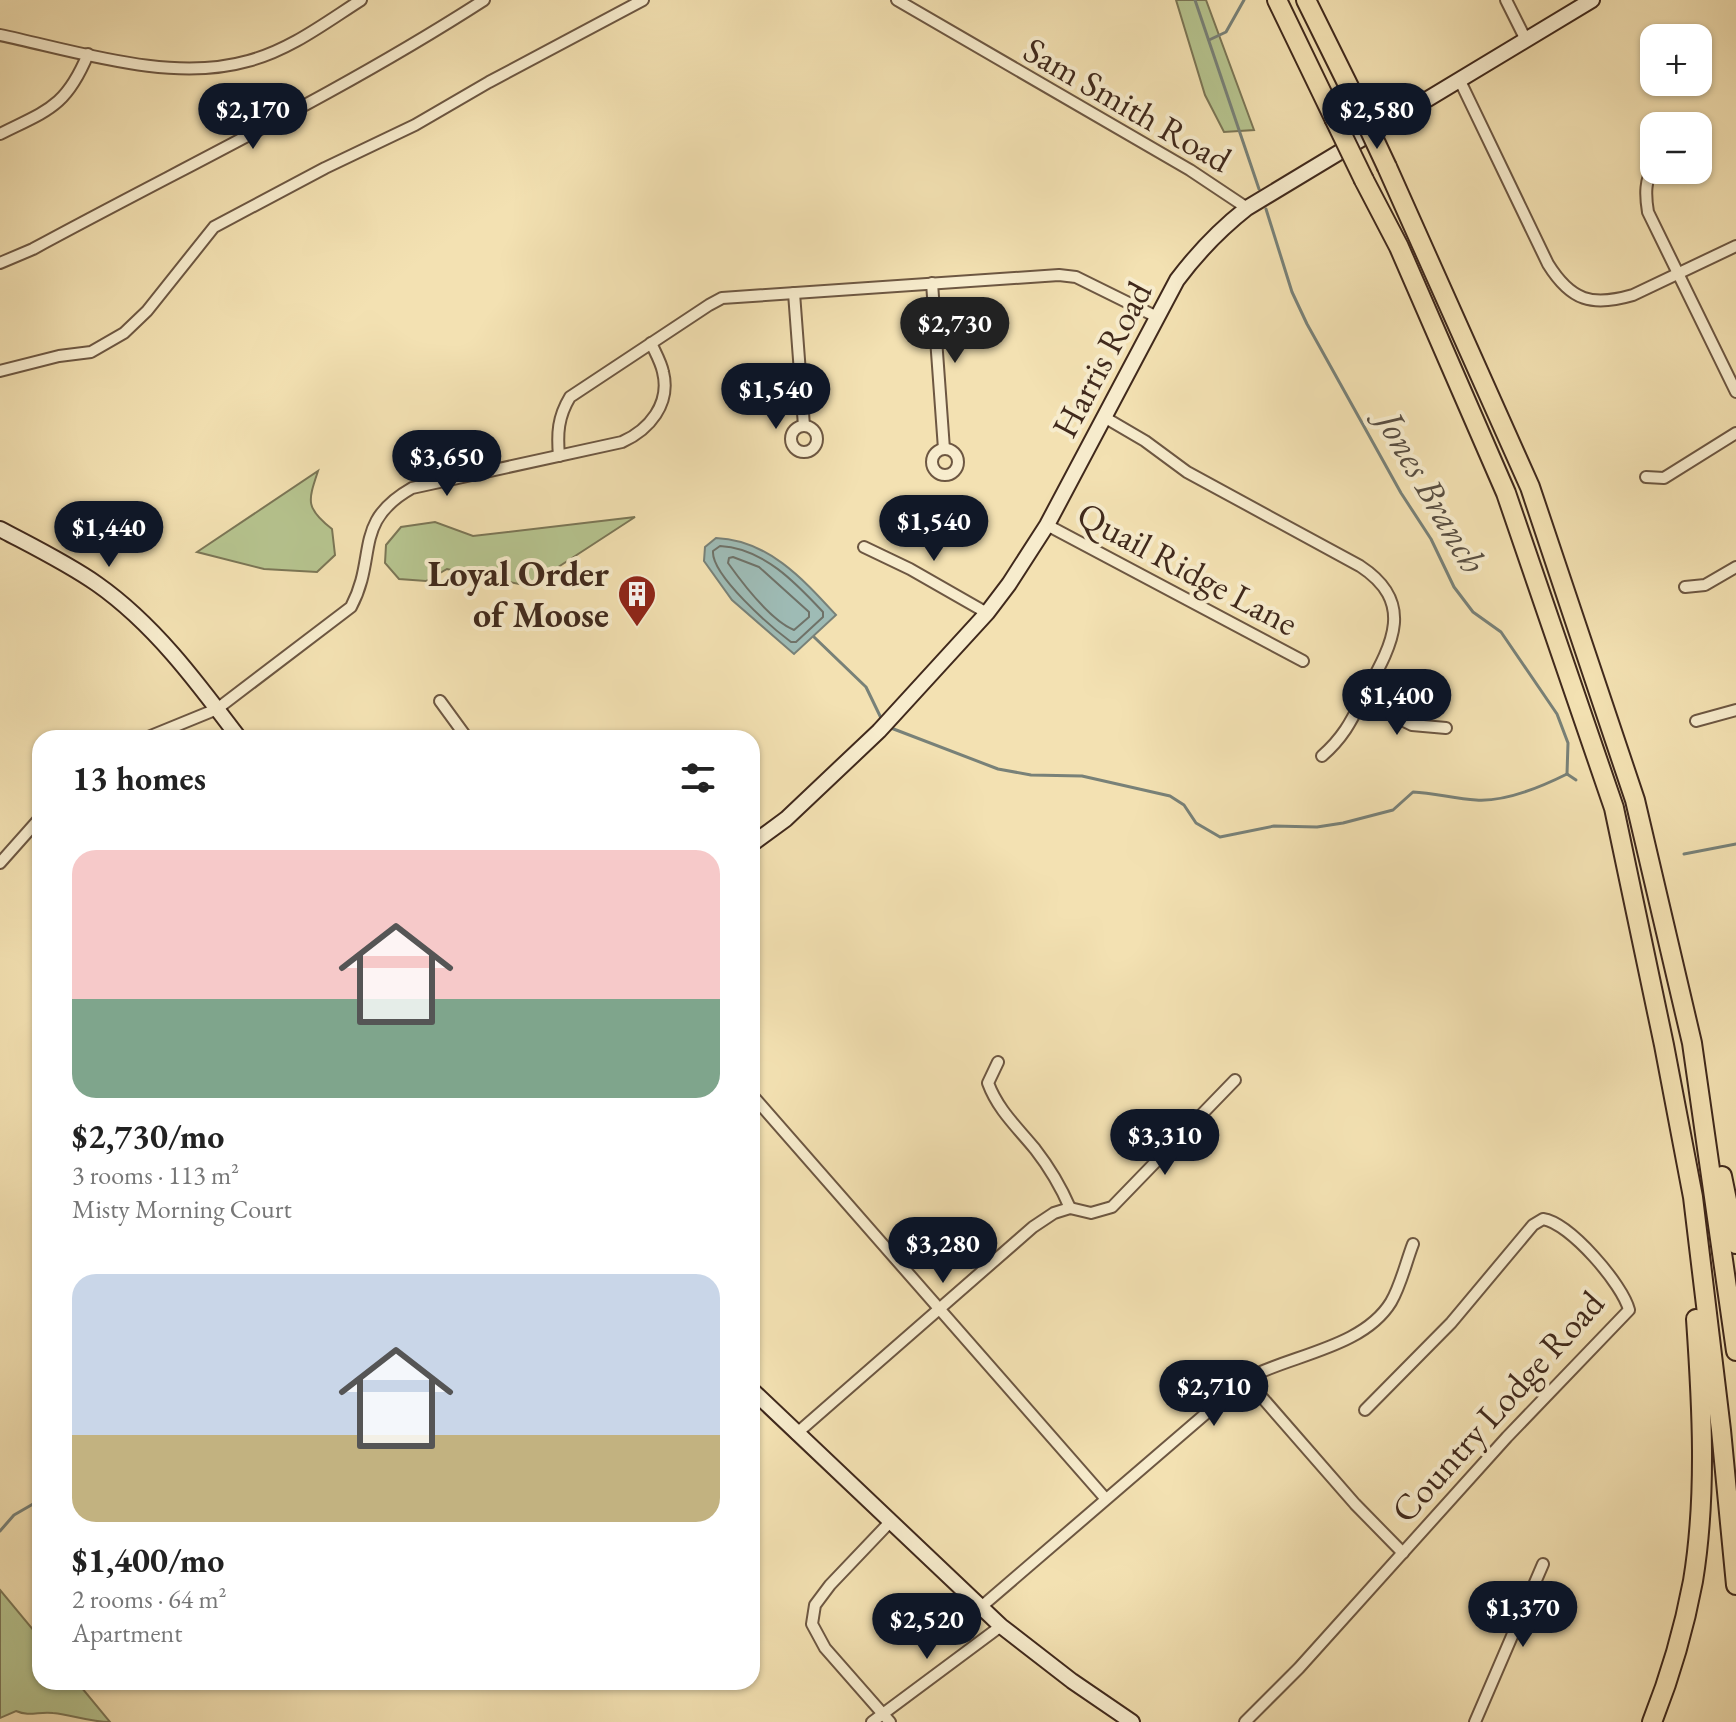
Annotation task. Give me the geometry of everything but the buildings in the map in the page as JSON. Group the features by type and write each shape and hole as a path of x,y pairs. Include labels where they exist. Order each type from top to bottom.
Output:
{"highway":[{"path":"1277,0 1399,247 1506,493 1614,808 1693,1197 1736,1585"},
{"path":"1306,0 1387,167 1530,487 1635,800 1736,1244"},
{"path":"1692,1043 1736,1351"},
{"path":"1652,1722 1669,1678 1693,1581 1702,1481 1699,1360 1693,1280 1693,1197"}],"street":[{"path":"0,35 168,68 216,67 247,62 279,50 307,36 361,0"},
{"path":"1,260 33,249 317,100 408,50 484,0"},
{"path":"0,371 59,356 91,352 124,333 147,311 214,227 415,125 643,0"},
{"name":"Sam Smith Road","path":"897,0 1190,170 1247,208"},
{"path":"1506,0 1526,40"},
{"name":"Harris Road","path":"760,838 786,819 858,753 987,613 1009,584 1047,525 1177,280 1198,251 1247,208 1592,0"},
{"path":"0,134 62,100 76,82 88,54"},
{"path":"1460,81 1548,264 1570,291 1584,299 1600,302 1616,300 1633,295 1736,246"},
{"path":"1646,184 1648,212 1736,392"},
{"path":"559,456 557,430 561,412 570,397 722,298 1059,275 1076,277 1157,317"},
{"path":"932,283 944,449"},
{"path":"794,293 804,426"},
{"path":"166,730 217,709 351,607 361,588 370,533 379,513 392,499 412,488 622,442 637,436 653,421 661,406 665,385 663,370 651,343"},
{"path":"1104,417 1145,441 1187,472 1375,576 1388,592 1395,629 1389,649 1340,740 1322,756"},
{"path":"1646,477 1664,478 1736,433"},
{"name":"Quail Ridge Lane","path":"1047,525 1303,661"},
{"path":"0,529 95,583 133,612 178,661 233,730"},
{"path":"864,547 987,613"},
{"path":"1685,587 1705,585 1736,567"},
{"path":"1362,700 1412,725 1446,728"},
{"path":"440,701 461,730"},
{"path":"1696,721 1736,710"},
{"path":"0,863 32,827"},
{"path":"998,1062 988,1083 994,1101 1043,1160 1070,1208"},
{"path":"796,1434 1033,1227 1054,1213 1070,1208 1091,1213 1112,1207 1235,1080"},
{"path":"760,1104 1105,1498"},
{"name":"Country Lodge Road","path":"1245,1722 1299,1668 1507,1437 1629,1310 1626,1299 1618,1285 1570,1233 1553,1220 1543,1219 1533,1225 1451,1323 1365,1410"},
{"path":"981,1607 1246,1379 1340,1342 1374,1322 1391,1302 1413,1244"},
{"path":"1246,1379 1355,1504 1403,1553"},
{"path":"760,1398 1001,1626 1132,1722"},
{"path":"887,1718 825,1648 812,1624 815,1605 830,1585 890,1522"},
{"path":"1475,1722 1543,1564"},
{"path":"872,1722 887,1718 1001,1626"}],"green space":[{"path":"1176,0 1206,0 1254,130 1224,132 1205,95"},
{"path":"318,471 311,503 317,515 332,529 335,555 317,572 264,569 197,552"},
{"path":"635,517 529,586 447,569 426,581 399,579 385,563 386,545 401,527 435,522 473,536"},
{"path":"0,1590 32,1628 32,1690 84,1690 110,1722 16,1711 0,1718"}],"water":[{"path":"716,538 735,540 768,554 797,575 836,615 794,654 732,600 704,561 705,547"}],"waterway":[{"name":"Jones Branch","path":"1195,0 1259,189"},
{"path":"1209,40 1226,32 1244,0"},
{"name":"Jones Branch","path":"1266,209 1292,292 1307,324 1401,493 1431,539 1454,587 1473,612 1501,632 1557,714 1568,743 1567,774"},
{"path":"814,637 866,687 881,718"},
{"path":"891,728 998,769 1031,775 1082,776 1170,796 1184,805 1196,823 1220,837 1274,826 1317,827 1343,823 1393,810 1413,792 1468,799 1499,799 1567,774"},
{"name":"Jones Branch","path":"1567,774 1576,780"},
{"name":"Jones Branch","path":"1684,854 1736,844"},
{"path":"0,1531 14,1515 32,1505"}],"place":[{"name":"Loyal Order of Moose","path":"637,628"}]}
